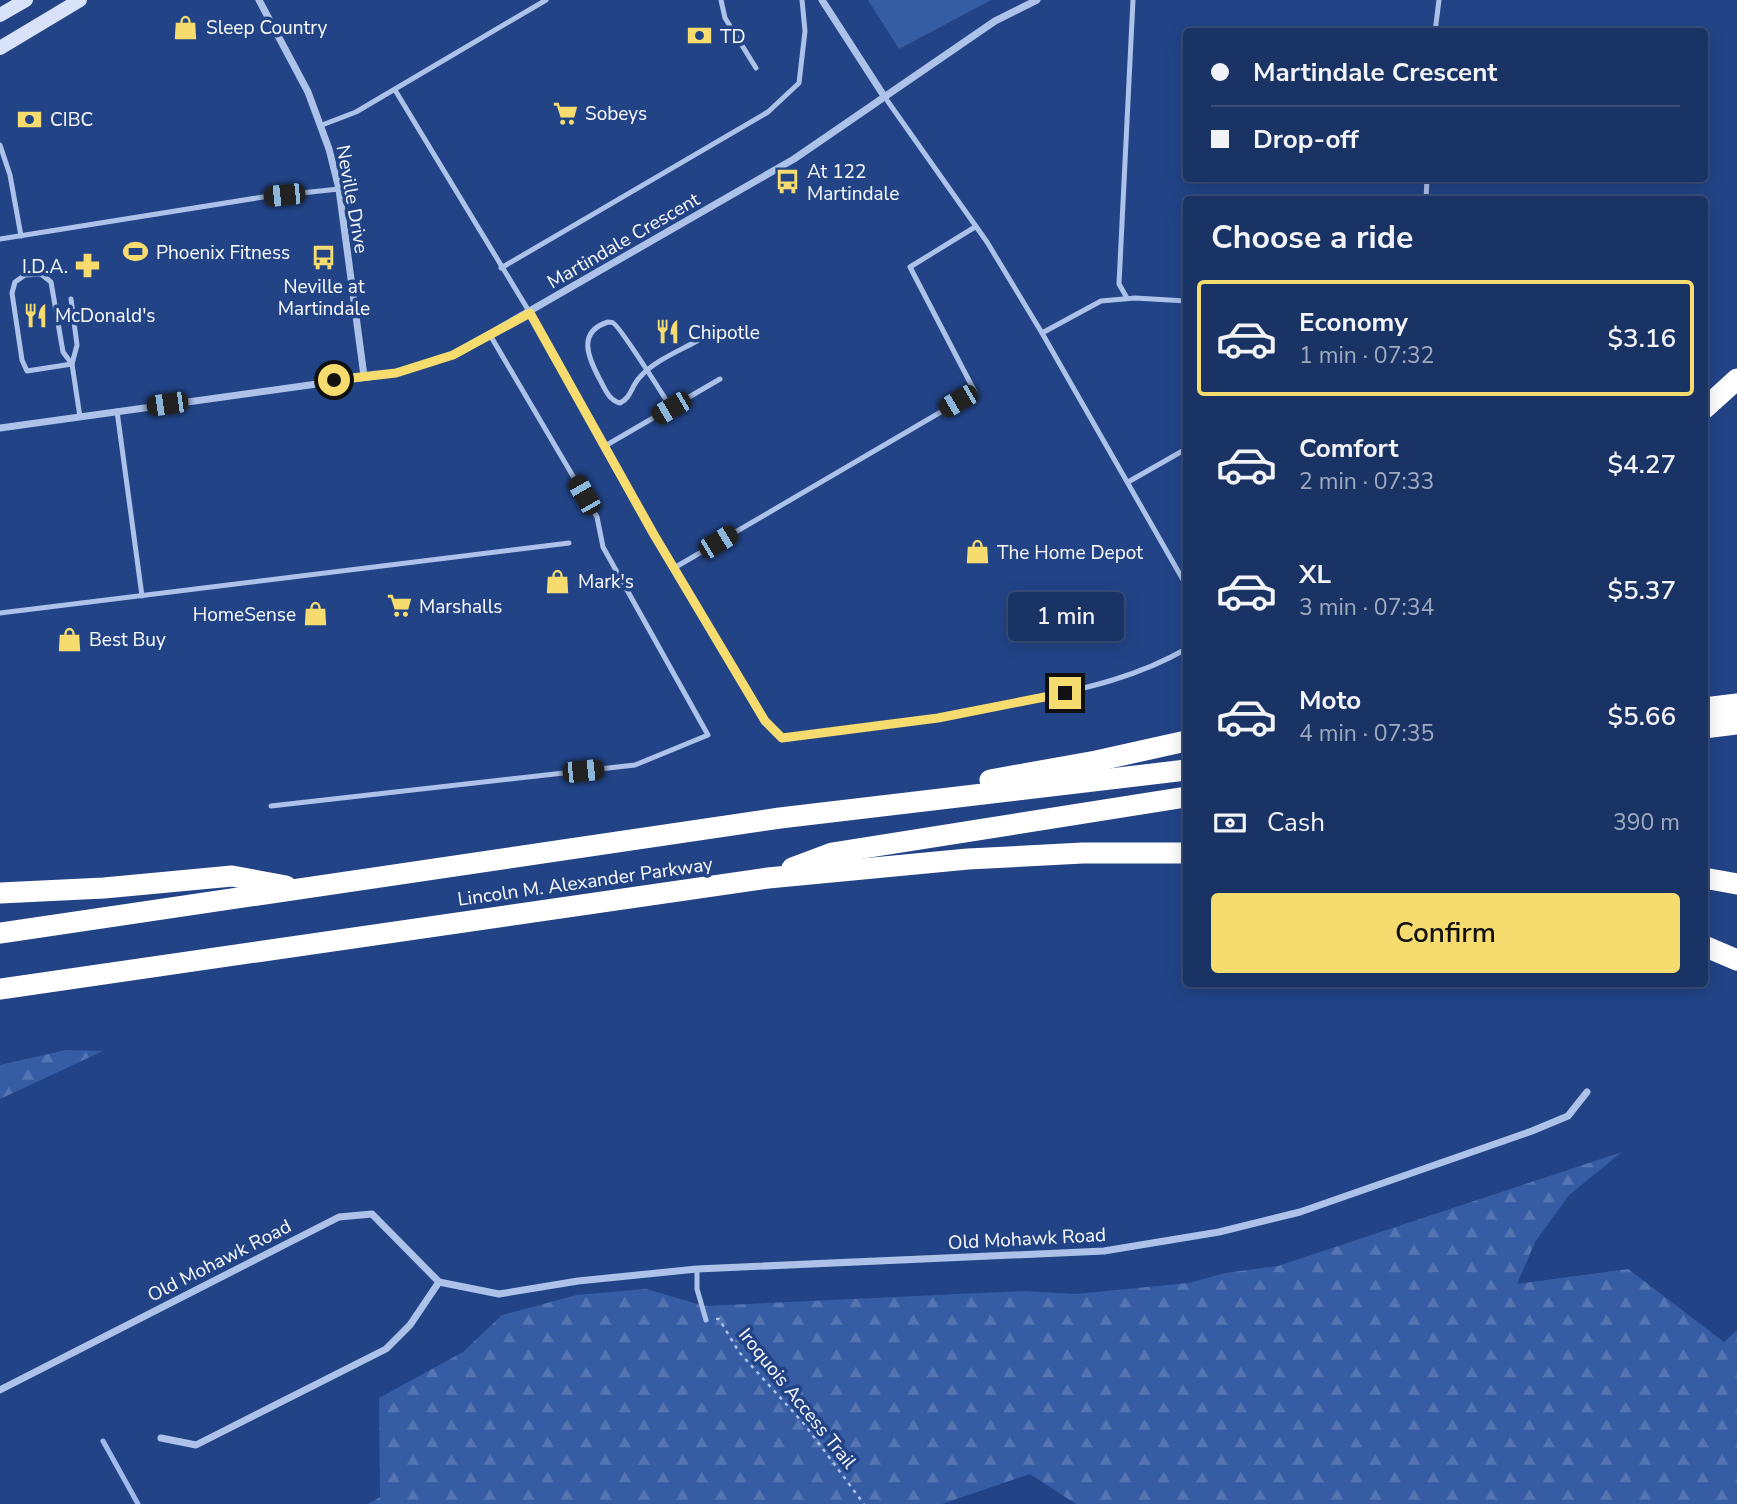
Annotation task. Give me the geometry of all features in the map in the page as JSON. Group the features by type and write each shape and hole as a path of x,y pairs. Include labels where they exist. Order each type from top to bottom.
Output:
{"highway":[{"path":"1708,405 1737,379"},
{"path":"1708,708 1737,704"},
{"path":"1708,728 1737,724"},
{"path":"780,818 1096,761 1183,742"},
{"path":"780,818 1183,770"},
{"path":"768,878 832,853 1183,797"},
{"name":"Lincoln M. Alexander Parkway","path":"0,933 780,818"},
{"name":"Lincoln M. Alexander Parkway","path":"0,989 768,878 968,859 1083,853 1183,854"},
{"path":"0,893 104,888 232,876 298,888"},
{"path":"1708,879 1737,884"},
{"path":"1708,948 1737,960"},
{"path":"0,1004 43,983"}],"main road":[{"path":"0,15 26,0"},
{"path":"0,48 80,0"}],"street":[{"name":"Neville Drive","path":"259,0 309,92 322,124 339,189 363,376"},
{"path":"822,0 884,96"},
{"name":"Martindale Crescent","path":"0,428 396,373 453,355 794,159 995,21 1037,0"},
{"name":"Old Mohawk Road","path":"0,1390 339,1217 372,1214 439,1282 499,1294 578,1281 697,1269 1104,1251 1219,1233 1300,1212 1568,1116 1587,1092"},
{"path":"161,1438 196,1445 386,1349 410,1325 439,1282"}],"lane":[{"path":"322,124 356,112 396,90 546,0"},
{"path":"721,0 725,18 755,68"},
{"path":"501,268 768,112 799,83 805,31 802,0"},
{"path":"1127,299 1119,284 1133,0"},
{"path":"1436,28 1439,0"},
{"path":"396,90 530,313 674,568 765,721 782,738 938,718 1041,698 1126,676 1183,650"},
{"path":"884,96 975,227 1042,332 1183,579"},
{"path":"0,145 10,175 21,236"},
{"path":"0,239 262,197 339,189"},
{"path":"674,568 975,392 910,267 975,227"},
{"path":"41,274 51,282 63,352 72,364 27,371 22,360 12,293 15,282 25,275 41,274"},
{"path":"71,299 77,345 72,364 80,417"},
{"path":"1042,332 1101,301 1183,301"},
{"path":"671,408 648,370 613,323 608,322 597,327 591,334 587,352 609,396 620,403 632,393 636,382 648,370 697,341"},
{"path":"271,806 635,765 708,735 603,547 597,517 490,335"},
{"path":"605,446 720,379"},
{"path":"117,411 142,597"},
{"path":"1128,482 1183,451"},
{"path":"0,613 569,543"},
{"path":"697,1269 697,1289 706,1320"}],"path":[{"name":"Iroquois Access Trail","path":"706,1320 719,1320 739,1352 805,1424 864,1504"}],"green space":[{"path":"868,0 991,0 899,49"},
{"path":"66,1050 103,1051 0,1099 0,1065"},
{"path":"1622,1152 1569,1195 1535,1242 1517,1284 1628,1269 1724,1342 1737,1330 1737,1504 1076,1504 1030,1474 942,1504 368,1504 380,1497 379,1398 463,1352 502,1315 577,1295 646,1289 704,1306 1023,1291 1075,1294 1189,1283 1225,1273 1278,1266"}],"waterway":[{"path":"103,1441 138,1504"}],"place":[{"name":"Sleep Country","path":"186,27"},
{"name":"TD","path":"700,36"},
{"name":"Sobeys","path":"565,113"},
{"name":"CIBC","path":"30,119"},
{"name":"At 122 Martindale","path":"787,182"},
{"name":"Phoenix Fitness","path":"136,252"},
{"name":"Neville at Martindale","path":"324,258"},
{"name":"I.D.A.","path":"88,266"},
{"name":"McDonald's","path":"35,315"},
{"name":"Chipotle","path":"668,332"},
{"name":"The Home Depot","path":"977,552"},
{"name":"Mark's","path":"558,581"},
{"name":"Marshalls","path":"399,606"},
{"name":"HomeSense","path":"316,614"},
{"name":"Best Buy","path":"69,639"}],"route":[{"path":"334,380 396,373 453,355 530,313 653,533 765,721 782,738 938,718 1065,693"}]}
